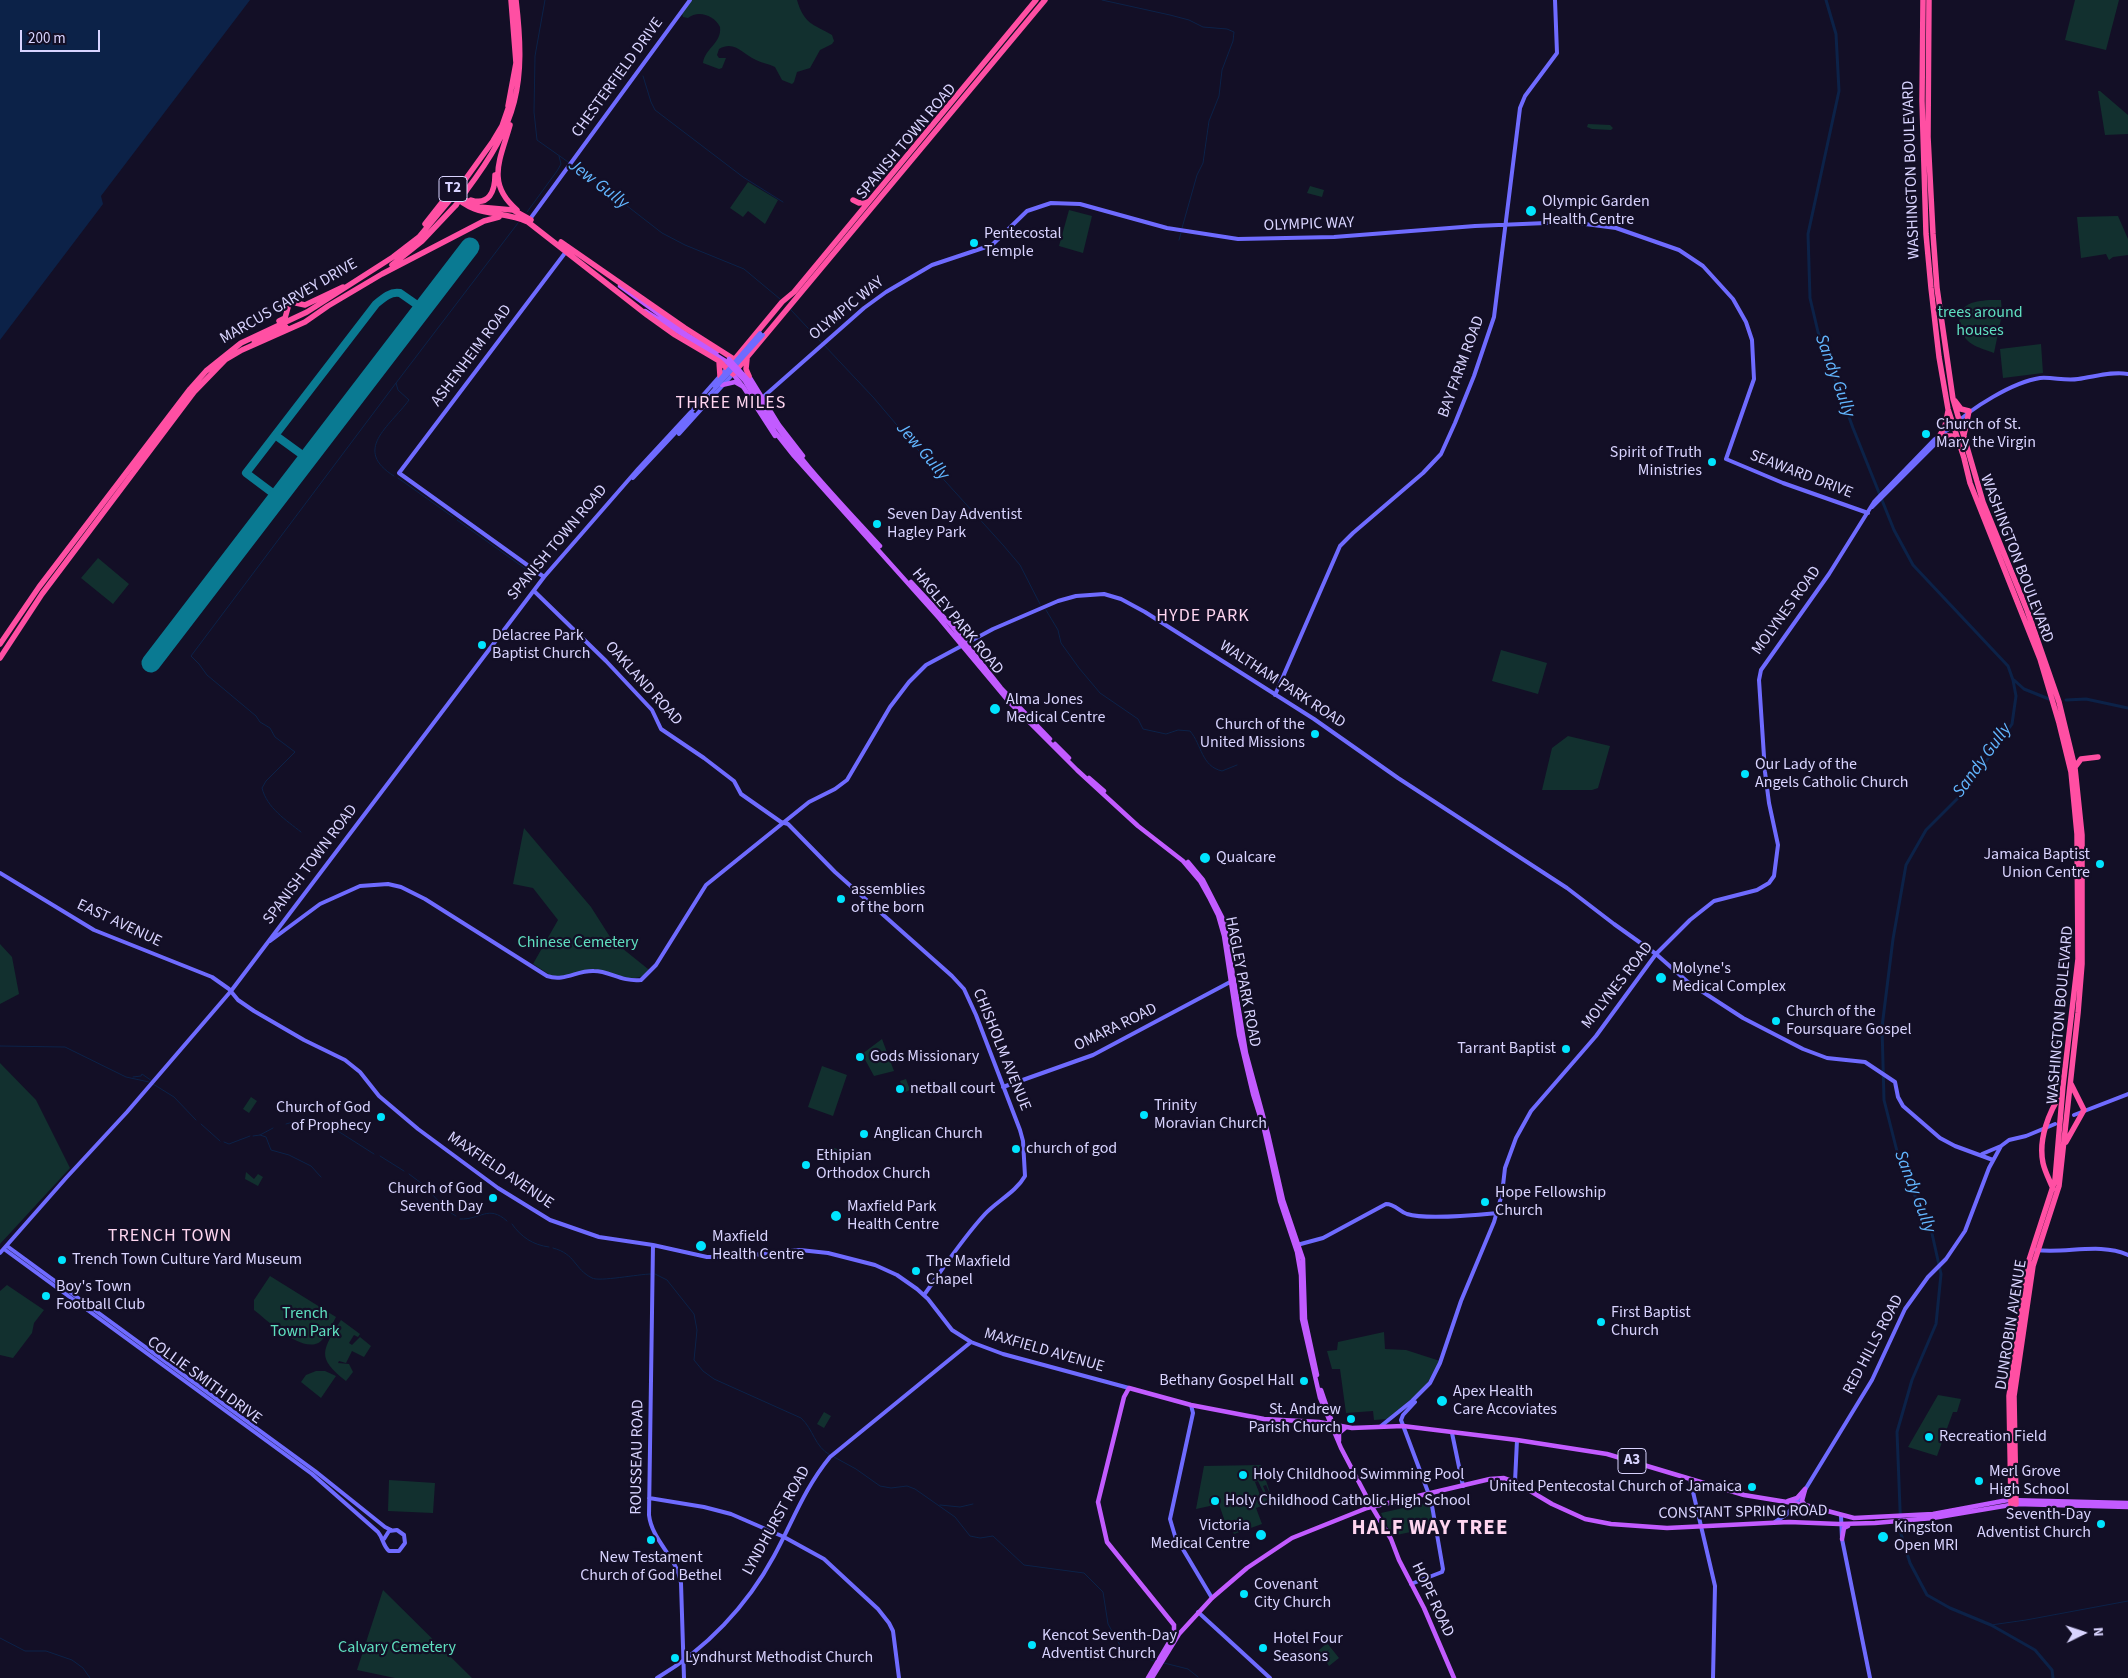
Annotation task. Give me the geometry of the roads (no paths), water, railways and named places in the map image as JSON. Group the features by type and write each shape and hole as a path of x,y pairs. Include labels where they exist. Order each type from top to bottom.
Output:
{"highway":[{"name":"T2","path":"382,265 416,235 498,130 510,103 516,63 510,0"},
{"name":"T2","path":"373,280 422,241 456,205 498,144 516,96 520,52 516,0"},
{"name":"SPANISH TOWN ROAD","path":"727,368 782,302 794,292 1036,0"},
{"name":"SPANISH TOWN ROAD","path":"738,370 1018,30 1045,0"},
{"name":"WASHINGTON BOULEVARD","path":"1923,0 1922,101 1926,234 1939,357 1948,408 1956,423"},
{"name":"WASHINGTON BOULEVARD","path":"1929,0 1928,128 1933,234 1937,288 1956,423 1983,502 2052,681 2066,728 2075,768 2082,841 2082,964 2070,1082 2060,1125"},
{"path":"992,53 1018,30"},
{"path":"456,192 472,201 480,202 487,199 494,191 496,163 510,127 516,96"},
{"name":"MARCUS GARVEY DRIVE","path":"0,644 39,587 190,389 224,354 252,336 294,318 382,265 419,237 456,192 498,133 510,103"},
{"path":"456,192 463,204 476,210 516,217 528,222 565,249 735,359 738,370 727,368 675,335 565,249 509,202 501,189 497,170 501,152"},
{"path":"456,192 479,207 508,209 523,214"},
{"path":"853,200 859,203 867,202"},
{"name":"MARCUS GARVEY DRIVE","path":"0,658 42,594 194,392 225,360 254,344 304,322 373,280 484,221 505,216"},
{"path":"298,297 296,303 305,305 334,290 347,286"},
{"path":"252,336 258,330 283,320 288,304"},
{"path":"254,344 255,339 293,325 294,318"},
{"path":"724,352 732,354 741,350"},
{"path":"749,376 745,364 751,353"},
{"path":"719,362 720,376"},
{"path":"1948,408 1942,435 1961,439 1970,411 1961,409 1953,399"},
{"name":"WASHINGTON BOULEVARD","path":"1961,439 1970,483 2040,659 2071,772 2077,834 2078,959 2062,1091 2060,1125"},
{"path":"0,653 19,628"},
{"path":"2075,768 2077,761 2080,759 2098,757"},
{"path":"2063,1151 2068,1135 2084,1110 2070,1082"},
{"path":"2053,1189 2043,1163 2042,1154 2049,1116 2062,1091"},
{"name":"DUNROBIN AVENUE","path":"2035,1250 2059,1186 2063,1151 2060,1125"},
{"name":"DUNROBIN AVENUE","path":"2013,1502 2014,1396 2035,1250 2053,1189 2060,1125"}],"main road":[{"name":"CHESTERFIELD DRIVE","path":"530,220 690,0"},
{"name":"BAY FARM ROAD","path":"1275,694 1340,546 1423,473 1441,454 1474,376 1494,317 1522,102 1557,53 1555,0"},
{"name":"OLYMPIC WAY","path":"761,402 864,308 890,289 932,265 992,245 1027,211 1051,203 1080,204 1167,228 1238,240 1387,234 1507,224 1570,222 1599,224 1616,228 1679,250 1695,260 1716,279 1733,299 1746,322 1754,350 1754,379 1726,459"},
{"path":"565,249 643,309 738,370"},
{"name":"ASHENHEIM ROAD","path":"544,577 399,473 565,249"},
{"name":"SPANISH TOWN ROAD","path":"672,438 761,334 794,292"},
{"name":"SPANISH TOWN ROAD","path":"761,334 792,303"},
{"name":"SPANISH TOWN ROAD","path":"0,1253 231,991 544,577 727,368"},
{"name":"SPANISH TOWN ROAD","path":"629,481 688,424 722,385 738,370"},
{"name":"HAGLEY PARK ROAD","path":"738,370 749,376 775,432 964,646"},
{"name":"HAGLEY PARK ROAD","path":"738,370 744,388 769,429 793,458 815,479"},
{"name":"HAGLEY PARK ROAD","path":"738,370 777,428 812,470 943,615 996,688 1030,724 1138,826 1183,861 1200,881 1220,922 1232,981 1239,1035 1253,1094 1264,1129 1280,1201 1297,1245 1305,1340 1320,1398 1341,1448 1372,1507"},
{"name":"MOLYNES ROAD","path":"1381,1426 1412,1402 1430,1383 1443,1355 1458,1308 1497,1213 1505,1168 1516,1138 1531,1111 1596,1036 1656,954 1690,920 1714,901 1756,890 1769,883 1774,876 1778,845 1765,772 1759,674 1764,664 1829,574 1868,513 1887,490 1942,435 1970,411 2001,394 2037,379 2064,380 2118,373 2128,374"},
{"path":"722,385 734,382 761,402"},
{"name":"SPANISH TOWN ROAD","path":"674,430 701,403"},
{"name":"SEAWARD DRIVE","path":"1726,459 1783,483 1868,513"},
{"name":"OAKLAND ROAD","path":"534,591 606,660 652,710 661,729 734,781 741,794 784,823"},
{"name":"WALTHAM PARK ROAD","path":"270,941 320,904 360,886 388,884 406,889 425,898 550,977 564,978 595,971 622,979 641,980 656,965 706,885 813,800 835,789 847,780 886,714 909,682 933,660 993,630 1068,598 1086,595 1109,595 1145,612 1346,740 1398,778 1548,875 1656,954 1689,983 1752,1024 1827,1058 1860,1061 1891,1079 1895,1082 1898,1097 1903,1106 1940,1138 1955,1146 1980,1154"},
{"name":"CHISHOLM AVENUE","path":"784,823 835,872 962,986 976,1015 1023,1140 1024,1178 987,1211 924,1295"},
{"name":"EAST AVENUE","path":"0,873 94,930 212,977 231,991"},
{"name":"OMARA ROAD","path":"1003,1087 1093,1055 1232,981"},
{"name":"MAXFIELD AVENUE","path":"231,991 238,1000 254,1011 350,1064 390,1106 462,1163 528,1208 550,1220 585,1233 707,1257 734,1257 800,1250 828,1253 880,1267 902,1278 924,1295 952,1330 971,1342 1003,1354 1191,1405 1264,1419 1319,1422 1331,1425"},
{"path":"2074,1115 2128,1094"},
{"path":"1980,1154 1992,1151 2016,1137 2026,1136 2060,1125"},
{"name":"RED HILLS ROAD","path":"1774,1522 1787,1514 1805,1489 1872,1380 1905,1308 1937,1267 1946,1259 1965,1231 1991,1159 2002,1146"},
{"path":"1980,1154 1991,1159 1992,1151"},
{"path":"1992,1151 1997,1154"},
{"path":"1297,1245 1323,1238 1386,1204 1391,1204 1407,1214 1452,1216 1497,1213"},
{"name":"ROUSSEAU ROAD","path":"653,1245 651,1442 648,1515 652,1528 679,1570 684,1678"},
{"name":"COLLIE SMITH DRIVE","path":"5,1248 315,1471 384,1527 391,1530"},
{"name":"COLLIE SMITH DRIVE","path":"5,1248 312,1474 384,1539"},
{"path":"2035,1250 2052,1252 2112,1250 2128,1255"},
{"name":"LYNDHURST ROAD","path":"657,1678 683,1661 718,1631 747,1599 769,1566 797,1506 814,1477 831,1455 971,1342"},
{"path":"1411,1584 1442,1572 1438,1534 1429,1495 1401,1420 1402,1415 1421,1396 1430,1383"},
{"path":"1129,1388 1124,1396 1098,1502 1107,1542 1174,1625 1174,1634 1148,1678"},
{"path":"1191,1405 1193,1413 1170,1519 1175,1536 1212,1598"},
{"name":"A3","path":"1331,1425 1346,1427 1403,1426 1517,1440 1607,1454 1744,1495 1806,1505 1842,1516"},
{"path":"1341,1448 1339,1433 1346,1427"},
{"path":"1452,1433 1463,1486"},
{"path":"1515,1482 1517,1440"},
{"name":"CONSTANT SPRING ROAD","path":"1152,1678 1169,1649 1189,1621 1212,1598 1248,1568 1292,1538 1372,1507 1490,1479 1504,1478 1515,1482 1552,1504 1594,1522 1667,1528 1774,1522 1871,1523 1895,1518"},
{"path":"1690,1478 1715,1586 1713,1678"},
{"path":"1776,1501 1797,1498 1805,1489"},
{"path":"1805,1489 1802,1501 1806,1505"},
{"path":"649,1498 704,1507 731,1514 784,1537 824,1559 884,1617 893,1631 899,1678"},
{"name":"CONSTANT SPRING ROAD","path":"1842,1516 1863,1519 1909,1517 2013,1502 2128,1505"},
{"name":"HOPE ROAD","path":"1372,1507 1391,1539 1454,1678"},
{"path":"1842,1516 1842,1539 1871,1677"},
{"path":"1842,1539 1845,1526 1871,1523"},
{"path":"391,1530 399,1531 404,1535 405,1543 403,1548 396,1552 385,1546 384,1539 391,1530"},
{"path":"1198,1612 1270,1678"},
{"path":"1174,1625 1180,1626 1189,1621"}],"water":[{"path":"0,0 250,0 101,196 103,204 0,340"}],"waterway":[{"name":"Jew Gully","path":"545,0 535,56 534,112 537,140 595,181 662,233 685,245 744,269 780,299"},
{"path":"1102,0 1189,20 1203,27 1227,29 1234,32 1233,41 1222,70 1219,96 1209,121 1203,163 1197,175 1182,228"},
{"name":"Sandy Gully","path":"1826,0 1836,34 1839,91 1808,234 1810,298 1818,332 1853,428 1894,530 1913,565 2008,666 2016,696 2012,724 1966,790 1926,830 1906,865 1893,939 1882,1027 1884,1100 1901,1167 1931,1229 1941,1274 1936,1324 1912,1380 1897,1432 1901,1534 1910,1563 1927,1595 1950,1608 1991,1625 2035,1650 2052,1670 2053,1678"},
{"path":"643,76 655,110 743,177 783,202"},
{"path":"527,212 557,171 561,164 559,156"},
{"path":"394,476 382,466 376,457 375,448 378,438 384,429 409,400 398,390 396,383 518,223"},
{"path":"1179,240 1181,233"},
{"name":"Jew Gully","path":"791,310 873,397 1020,565 1040,604"},
{"path":"301,832 273,808 264,795 262,788 266,781 295,752 275,737 270,728 260,722 256,716 207,675 191,656 396,383"},
{"path":"398,478 453,517"},
{"path":"457,520 537,577"},
{"path":"1046,610 1058,630 1061,643 1079,668 1100,693 1138,719 1143,729 1166,734 1178,730 1190,731 1210,765 1222,771 1237,765"},
{"path":"2014,680 2024,689 2049,699"},
{"path":"2066,700 2086,699 2128,708"},
{"path":"0,1046 65,1047 126,1077 149,1082"},
{"path":"133,1077 141,1076 142,1074 152,1081"},
{"path":"153,1084 174,1097 196,1120"},
{"path":"286,1124 311,1117 326,1124"},
{"path":"201,1124 220,1141"},
{"path":"330,1126 374,1154"},
{"path":"253,1136 260,1135 273,1128"},
{"path":"260,1135 266,1137 271,1150 289,1155 311,1166 321,1177"},
{"path":"224,1142 229,1144 250,1136"},
{"path":"380,1156 404,1171"},
{"path":"409,1174 425,1186"},
{"path":"429,1191 445,1208"},
{"path":"448,1211 456,1216"},
{"path":"460,1219 489,1213 500,1216 507,1221"},
{"path":"512,1224 528,1240 549,1247"},
{"path":"553,1248 566,1254 592,1278 602,1279 651,1274"},
{"path":"655,1274 667,1280 694,1314 697,1330 694,1360 703,1371 714,1379 801,1418 817,1443 830,1455"},
{"path":"834,1457 856,1469 880,1486 891,1488 907,1486 915,1489 955,1517 970,1536 980,1538 993,1536 1024,1565 1084,1573 1103,1592 1108,1624 1121,1647 1128,1652 1154,1661"},
{"path":"940,1505 960,1507 973,1504"},
{"name":"Sandy Gully","path":"1991,1625 2128,1601"},
{"path":"0,1638 25,1651 46,1651 72,1660 83,1668 90,1678"},
{"path":"1164,1663 1188,1669 1198,1677"}],"place":[{"name":"Olympic Garden Health Centre","path":"1531,211"},
{"name":"Pentecostal Temple","path":"974,243"},
{"name":"Church of St. Mary the Virgin","path":"1926,434"},
{"name":"Spirit of Truth Ministries","path":"1712,462"},
{"name":"Seven Day Adventist Hagley Park","path":"877,524"},
{"name":"Delacree Park Baptist Church","path":"482,645"},
{"name":"Alma Jones Medical Centre","path":"995,709"},
{"name":"Church of the United Missions","path":"1315,734"},
{"name":"Our Lady of the Angels Catholic Church","path":"1745,774"},
{"name":"Qualcare","path":"1205,858"},
{"name":"Jamaica Baptist Union Centre","path":"2100,864"},
{"name":"assemblies of the born","path":"841,899"},
{"name":"Molyne's Medical Complex","path":"1661,978"},
{"name":"Church of the Foursquare Gospel","path":"1776,1021"},
{"name":"Tarrant Baptist","path":"1566,1049"},
{"name":"Gods Missionary","path":"860,1057"},
{"name":"netball court","path":"900,1089"},
{"name":"Trinity Moravian Church","path":"1144,1115"},
{"name":"Church of God of Prophecy","path":"381,1117"},
{"name":"Anglican Church","path":"864,1134"},
{"name":"church of god","path":"1016,1149"},
{"name":"Ethipian Orthodox Church","path":"806,1165"},
{"name":"Church of God Seventh Day","path":"493,1198"},
{"name":"Hope Fellowship Church","path":"1485,1202"},
{"name":"Maxfield Park Health Centre","path":"836,1216"},
{"name":"Maxfield Health Centre","path":"701,1246"},
{"name":"Trench Town Culture Yard Museum","path":"62,1260"},
{"name":"The Maxfield Chapel","path":"916,1271"},
{"name":"Boy's Town Football Club","path":"46,1296"},
{"name":"First Baptist Church","path":"1601,1322"},
{"name":"Bethany Gospel Hall","path":"1304,1381"},
{"name":"Apex Health Care Accoviates","path":"1442,1401"},
{"name":"St. Andrew Parish Church","path":"1351,1419"},
{"name":"Recreation Field","path":"1929,1437"},
{"name":"Holy Childhood Swimming Pool","path":"1243,1475"},
{"name":"Merl Grove High School","path":"1979,1481"},
{"name":"United Pentecostal Church of Jamaica","path":"1752,1487"},
{"name":"Holy Childhood Catholic High School","path":"1215,1501"},
{"name":"Seventh-Day Adventist Church","path":"2101,1524"},
{"name":"Victoria Medical Centre","path":"1261,1535"},
{"name":"Kingston Open MRI","path":"1883,1537"},
{"name":"New Testament Church of God Bethel","path":"651,1540"},
{"name":"Covenant City Church","path":"1244,1594"},
{"name":"Kencot Seventh-Day Adventist Church","path":"1032,1645"},
{"name":"Hotel Four Seasons","path":"1263,1648"},
{"name":"Lyndhurst Methodist Church","path":"675,1658"}],"district":[{"name":"THREE MILES","path":"731,404"},
{"name":"HYDE PARK","path":"1203,617"},
{"name":"TRENCH TOWN","path":"170,1237"},
{"name":"HALF WAY TREE","path":"1430,1529"}],"park label":[{"name":"trees around houses","path":"1980,322"},
{"name":"Chinese Cemetery","path":"578,943"},
{"name":"Trench Town Park","path":"305,1323"},
{"name":"Calvary Cemetery","path":"397,1648"}]}
